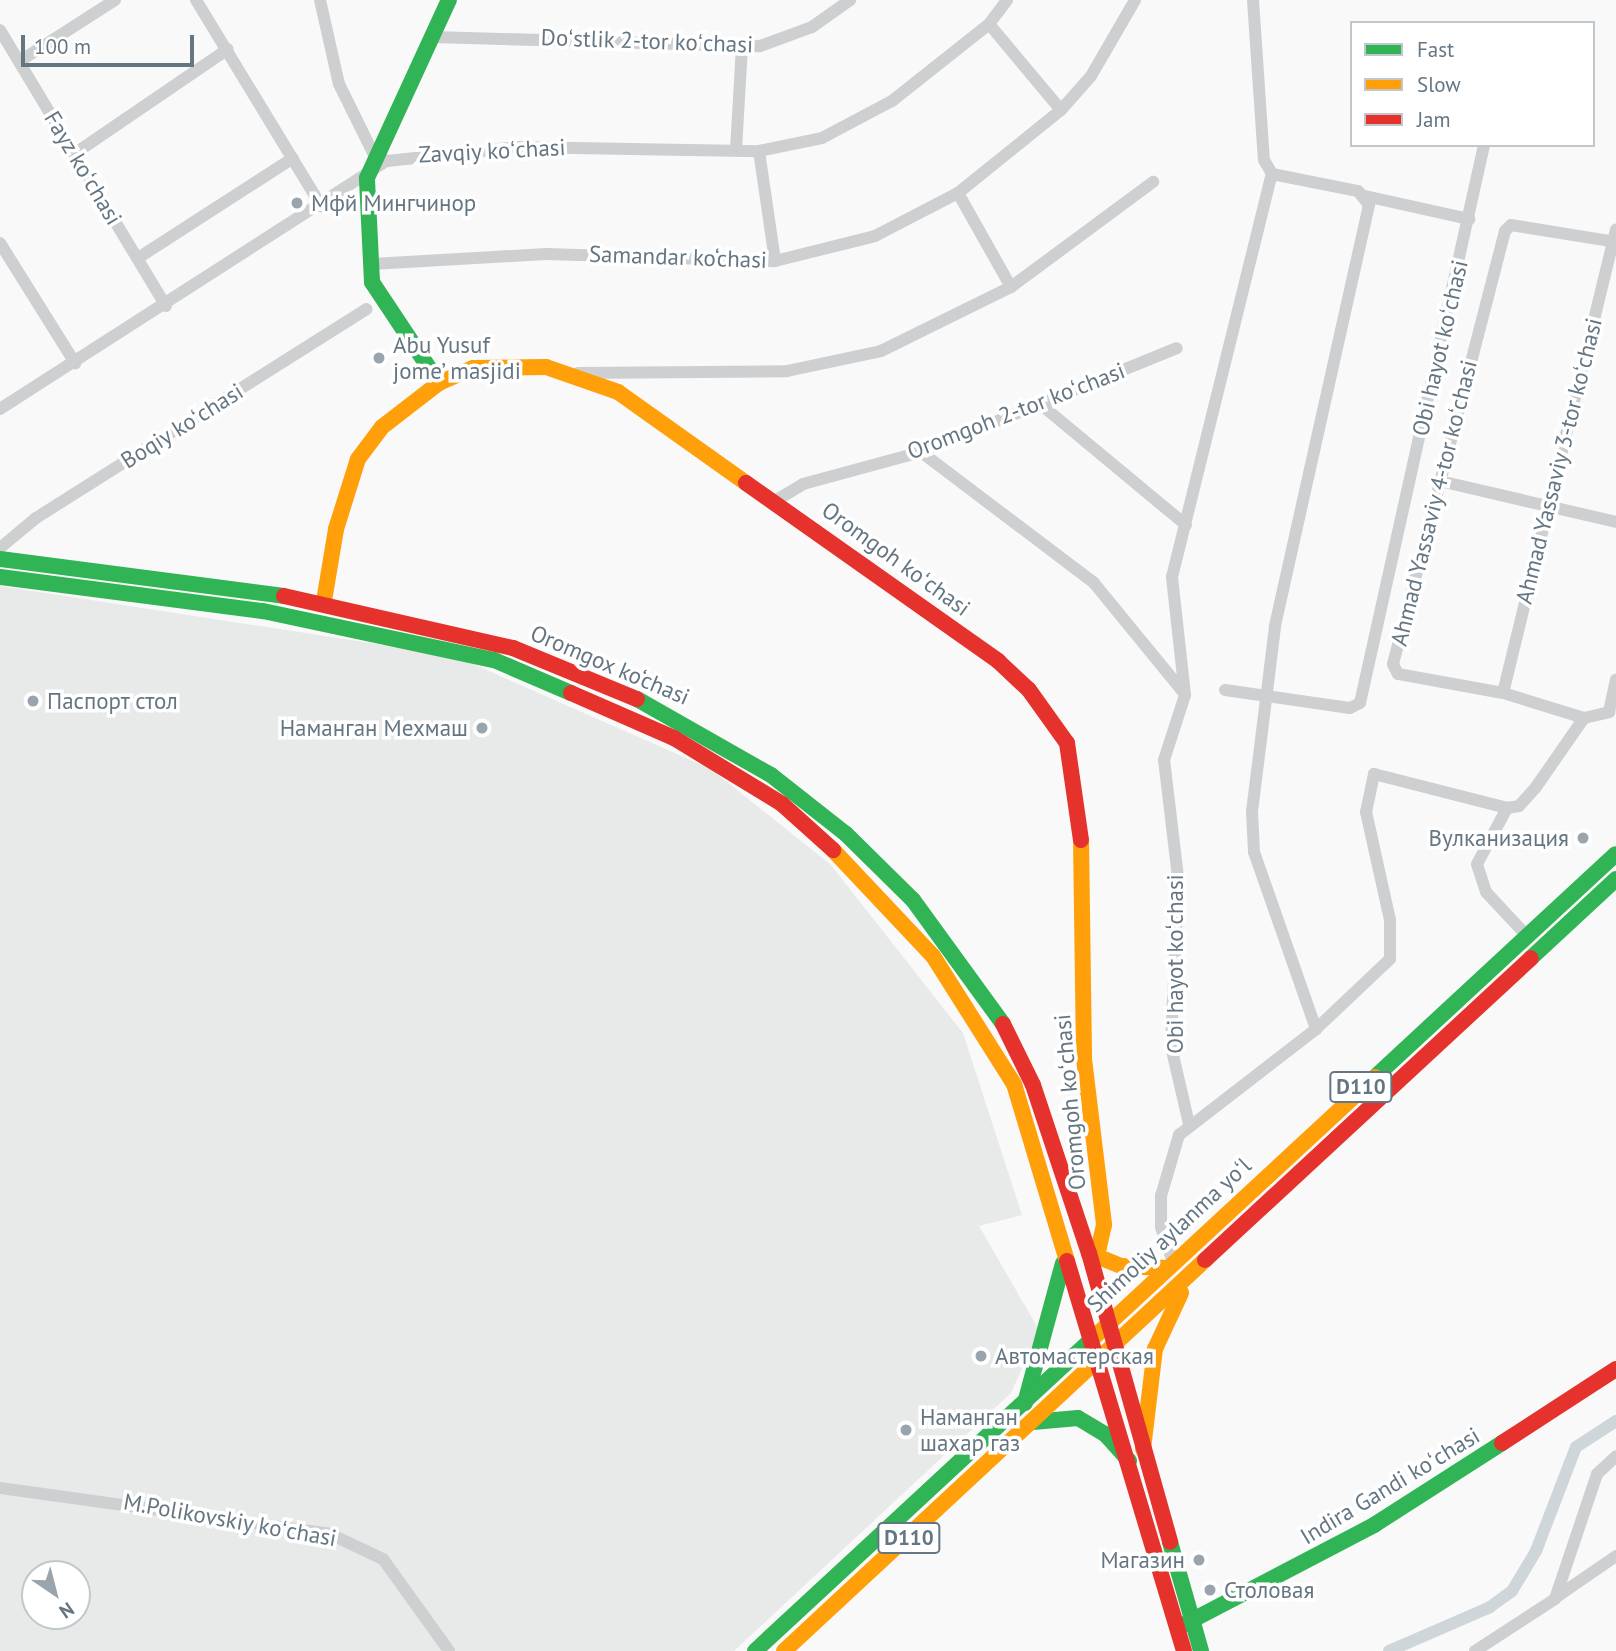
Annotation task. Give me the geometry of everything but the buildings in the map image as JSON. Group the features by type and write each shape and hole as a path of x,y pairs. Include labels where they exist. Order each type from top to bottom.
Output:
{"main road":[{"path":"439,383 380,298 372,264 367,178 449,0"},
{"name":"Oromgoh koʻchasi","path":"324,601 336,529 359,459 382,427 439,383 473,368 578,373 618,392 998,661 1029,690 1067,743 1081,810 1084,1059 1104,1225 1099,1247 1089,1253"},
{"name":"Oromgox ko‘chasi","path":"0,550 324,601 453,629 598,679 687,723 803,797 913,900 987,999 1033,1085 1089,1253 1143,1449 1186,1624"},
{"name":"Oromgox ko‘chasi","path":"0,577 263,611 415,640 544,678 674,738 782,804 820,836 933,956 1008,1073 1047,1184 1063,1264 1088,1342 1186,1624"},
{"name":"Shimoliy aylanma yoʻl","path":"785,1651 1186,1282 1462,1007 1527,936 1616,854"},
{"name":"Shimoliy aylanma yoʻl","path":"755,1651 1024,1406 1170,1265 1462,1007 1616,878"},
{"path":"1089,1253 1121,1266 1170,1265"},
{"path":"1024,1406 1063,1264"},
{"path":"1143,1449 1155,1349 1186,1282"},
{"name":"Indira Gandi koʻchasi","path":"1186,1624 1374,1525 1616,1369"},
{"path":"1031,1422 1078,1418 1105,1434 1129,1461"},
{"path":"1184,1651 1186,1624"},
{"path":"1186,1624 1201,1651"}],"street":[{"path":"20,61 116,0"},
{"path":"196,0 322,207"},
{"path":"320,0 339,84 375,157"},
{"name":"Doʻstlik 2-tor koʻchasi","path":"432,37 621,37 742,47 803,31 850,0"},
{"name":"Zavqiy koʻchasi","path":"1,407 403,155 443,151 759,151 852,126 989,24 1007,0"},
{"name":"Samandar ko‘chasi","path":"372,264 546,254 775,261 875,236 958,193 1060,110 1091,75 1135,0"},
{"path":"1185,695 1171,596 1272,174 1263,148 1253,0"},
{"path":"989,24 1060,110"},
{"name":"Fayz koʻchasi","path":"0,30 166,306"},
{"path":"736,150 742,47"},
{"path":"74,154 228,49"},
{"name":"Obi hayot koʻchasi","path":"1225,690 1350,708 1360,703 1484,147"},
{"path":"759,151 775,261"},
{"path":"138,258 293,158"},
{"path":"1272,174 1350,189 1365,196 1469,219"},
{"path":"578,373 787,371 826,365 926,333 1011,287 1153,181"},
{"path":"958,193 1011,287"},
{"path":"1316,1029 1251,832 1280,601 1369,205 1365,196"},
{"name":"Ahmad Yassaviy 4-tor koʻchasi","path":"1584,718 1503,693 1394,668 1505,231 1511,225 1615,238"},
{"name":"Ahmad Yassaviy 3-tor koʻchasi","path":"1503,693 1546,506 1615,238"},
{"path":"0,243 75,363"},
{"name":"Boqiy koʻchasi","path":"0,550 36,518 366,309"},
{"name":"Oromgoh 2-tor koʻchasi","path":"775,501 803,484 921,452 1177,348"},
{"path":"1039,403 1186,525"},
{"path":"921,452 1094,583 1166,663 1185,695"},
{"path":"1440,481 1616,522"},
{"path":"1170,1265 1161,1227 1161,1196 1174,1145 1189,1124 1316,1029 1393,951 1369,844 1366,812 1374,774 1507,808 1518,806 1536,788 1584,718 1609,712 1616,680"},
{"name":"Obi hayot koʻchasi","path":"1185,695 1164,760 1178,877 1171,1046 1189,1124"},
{"path":"1507,808 1483,845 1479,879 1527,936"},
{"path":"1555,1599 1597,1474 1616,1456"},
{"name":"M.Polikovskiy koʻchasi","path":"0,1488 330,1534 390,1566 449,1651"},
{"path":"1475,1651 1616,1556"}],"shaded area":[{"path":"0,586 455,656 711,769 831,865 963,1033 1022,1215 979,1226 1039,1330 1011,1393 734,1651 0,1651"}],"waterway":[{"path":"1389,1651 1490,1607 1512,1591 1536,1551 1576,1447 1616,1421"}],"traffic: fast":[{"path":"439,383 372,282 367,178 449,0"},
{"path":"0,559 284,596"},
{"path":"0,577 263,611 494,660 571,693"},
{"path":"637,699 771,775 846,834 913,900 1003,1024"},
{"path":"1375,1077 1616,854"},
{"path":"1531,958 1616,879"},
{"path":"1025,1403 1063,1263"},
{"path":"755,1651 1091,1340"},
{"path":"1033,1422 1078,1418 1105,1434 1129,1461"},
{"path":"1183,1625 1374,1525 1502,1443"},
{"path":"1170,1542 1201,1651"}],"traffic: slow":[{"path":"324,601 336,529 358,459 382,427 439,383 473,368 546,367 618,392 746,483"},
{"path":"1081,840 1084,1059 1104,1225 1099,1247 1089,1253"},
{"path":"833,850 933,956 1014,1084 1067,1261"},
{"path":"1091,1340 1375,1077"},
{"path":"1089,1253 1121,1266 1167,1268"},
{"path":"784,1651 1205,1260"},
{"path":"1143,1449 1155,1349 1181,1293"}],"traffic: jam":[{"path":"746,483 998,661 1029,690 1067,743 1081,840"},
{"path":"284,596 513,648 637,699"},
{"path":"571,693 674,738 782,804 833,850"},
{"path":"1205,1260 1531,958"},
{"path":"1003,1024 1033,1085 1089,1253 1170,1542"},
{"path":"1067,1261 1184,1651"},
{"path":"1502,1443 1616,1369"}],"place":[{"name":"Мфй Мингчинор","path":"297,203"},
{"name":"Abu Yusuf jome’ masjidi","path":"379,358"},
{"name":"Паспорт стол","path":"33,701"},
{"name":"Наманган Мехмаш","path":"482,728"},
{"name":"Вулканизация","path":"1583,838"},
{"name":"Автомастерская","path":"981,1356"},
{"name":"Наманган шахар газ","path":"906,1430"},
{"name":"Магазин","path":"1199,1560"},
{"name":"Столовая","path":"1210,1590"}]}
